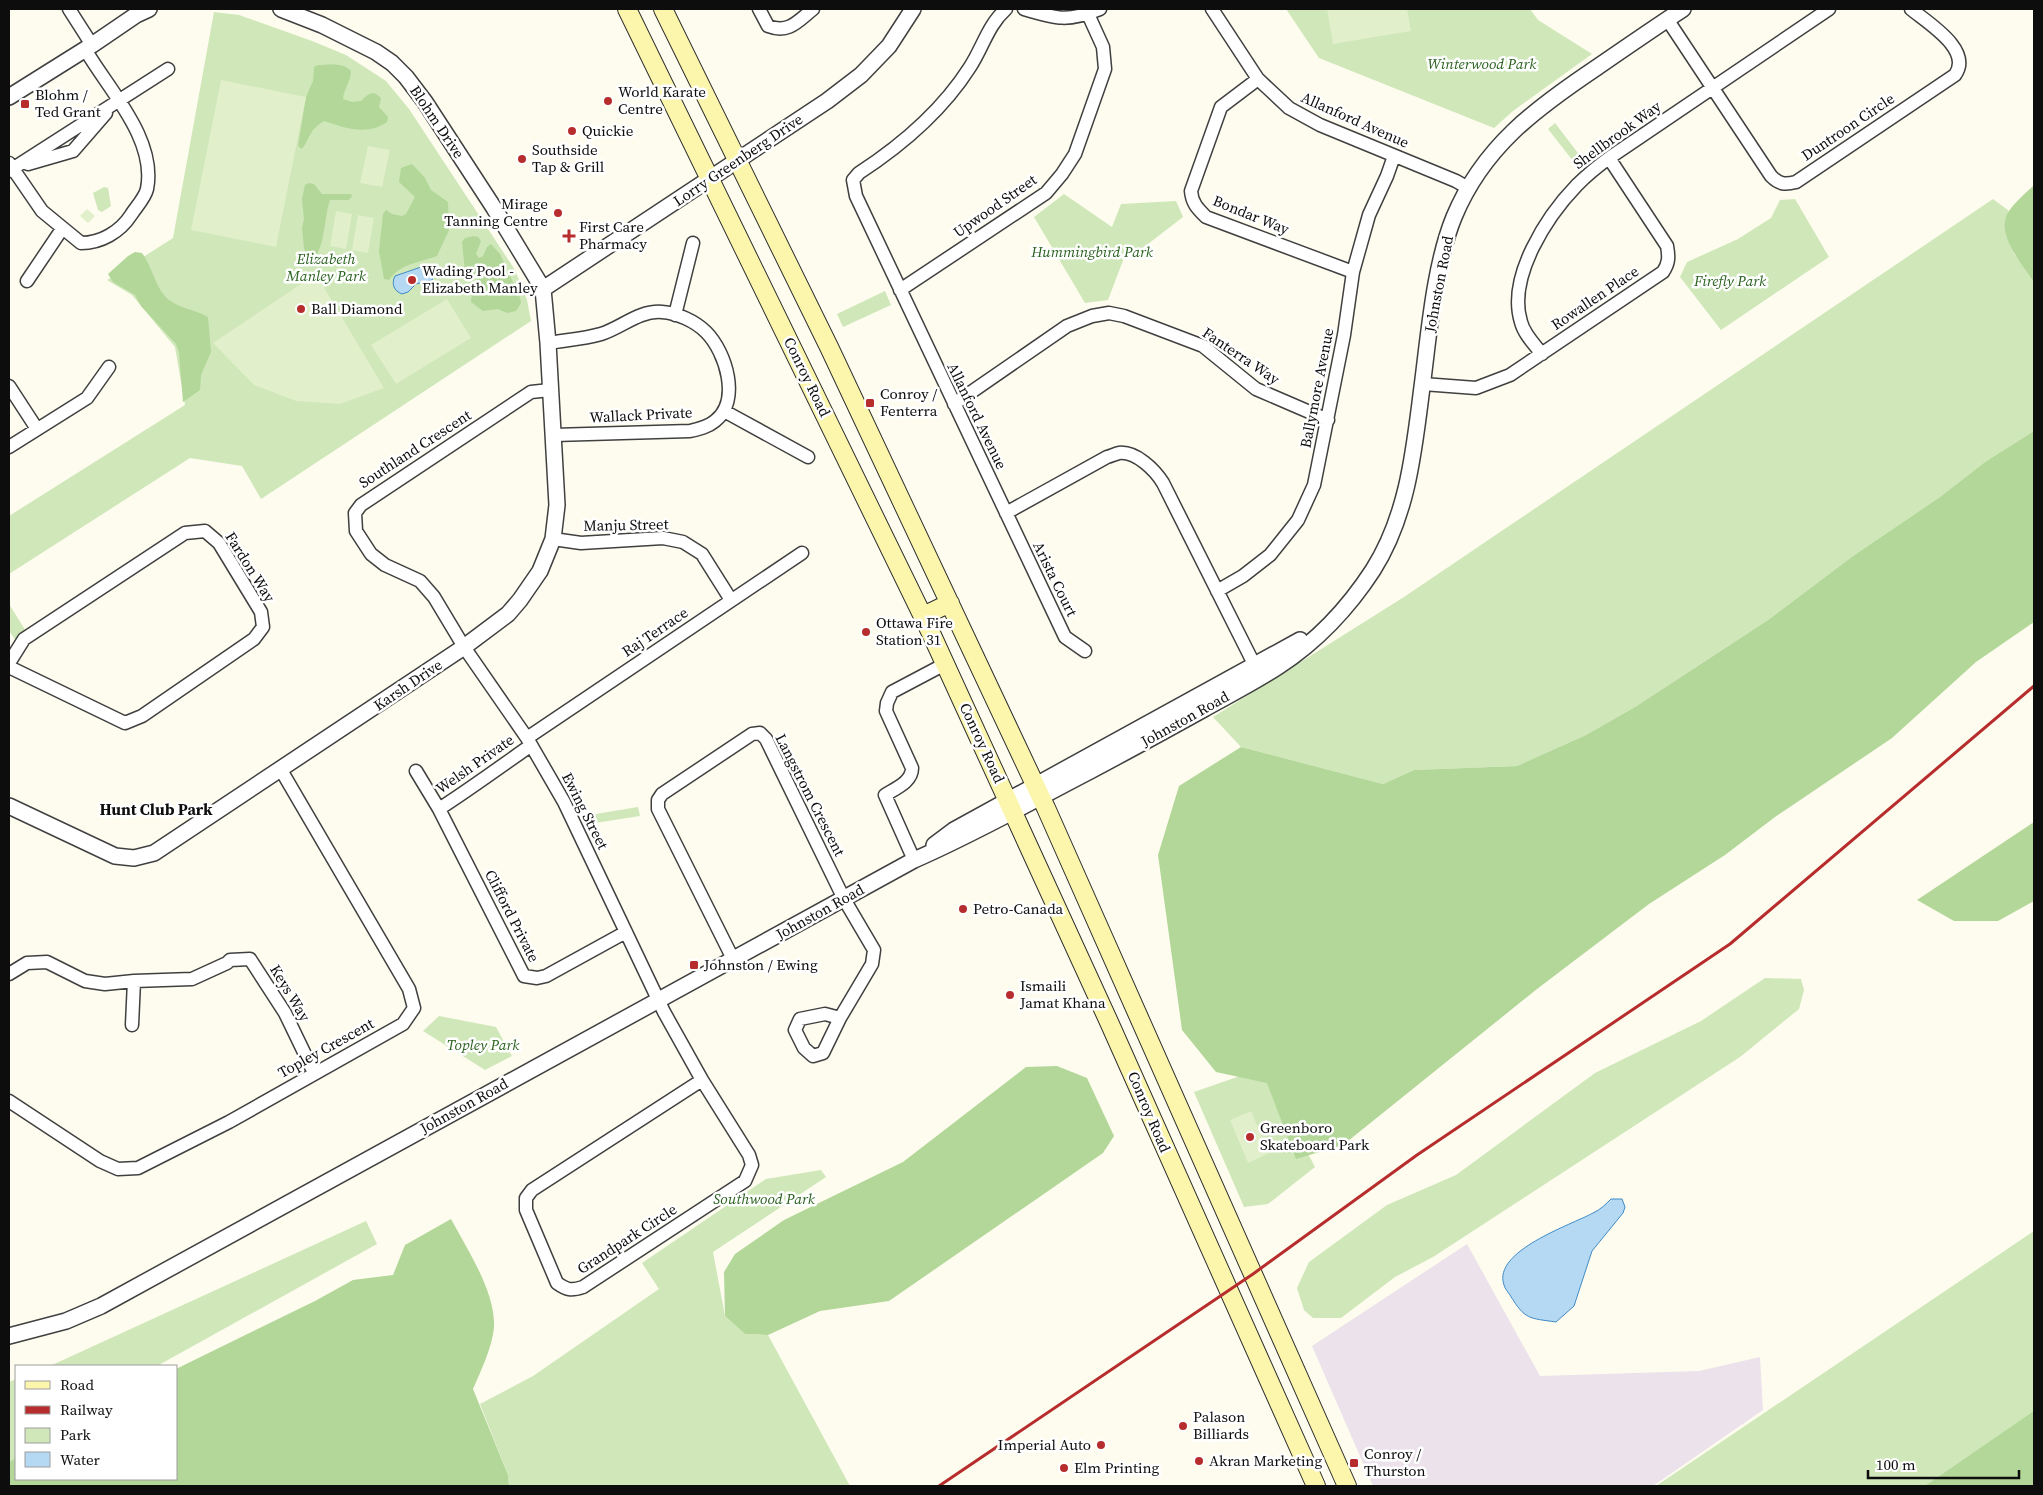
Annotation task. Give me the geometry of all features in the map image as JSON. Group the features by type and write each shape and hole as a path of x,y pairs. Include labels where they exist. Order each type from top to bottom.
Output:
{"main road":[{"name":"Conroy Road","path":"627,9 923,616 1011,805 1316,1486"},
{"name":"Conroy Road","path":"663,9 830,347 1038,791 1348,1486"},
{"path":"923,616 950,602"},
{"path":"1306,1464 1308,1486"}],"street":[{"path":"69,9 118,100 139,134 149,168 147,191 127,222 106,238 90,243 81,243 42,211 10,167 118,100 168,69"},
{"path":"9,96 89,47 136,15 149,9"},
{"name":"Blohm Drive","path":"281,9 322,25 376,52 392,63 406,77 425,102 482,190 543,289"},
{"path":"760,9 768,26 777,30 790,28 813,9"},
{"name":"Lorry Greenberg Drive","path":"543,289 617,242 737,159 827,101 861,75 889,46 913,9"},
{"name":"Allanford Avenue","path":"1006,9 989,29 970,67 942,104 905,140 852,180 856,196 1006,512"},
{"path":"1024,9 1068,19 1094,11"},
{"name":"Allanford Avenue","path":"1212,9 1258,79 1280,101 1301,115 1394,156 1456,180 1468,188"},
{"name":"Johnston Road","path":"9,1336 66,1321 101,1306 914,860 954,830 1038,791 1257,671 1336,615 1373,570 1395,522 1408,487 1444,252 1454,218 1468,188 1486,160 1524,120 1562,91 1683,9"},
{"path":"1712,88 1830,9"},
{"name":"Duntroon Circle","path":"1667,19 1770,176 1785,185 1796,182 1955,75 1959,69 1961,59 1958,52 1950,42 1911,9"},
{"name":"Upwood Street","path":"900,290 1046,192 1069,165 1075,154 1104,68 1103,48 1094,11"},
{"name":"Bondar Way","path":"1258,79 1221,107 1191,191 1195,206 1206,217 1353,272"},
{"name":"Shellbrook Way","path":"1542,354 1521,323 1518,309 1518,294 1528,258 1552,215 1578,184 1609,158 1712,88"},
{"name":"Ballymore Avenue","path":"1217,591 1243,576 1270,555 1298,520 1314,485 1344,335 1353,272 1369,215 1394,156"},
{"name":"Rowallen Place","path":"1423,384 1467,388 1487,385 1510,375 1663,272 1668,264 1668,246 1609,158"},
{"path":"27,281 62,228"},
{"path":"675,315 693,243"},
{"name":"Karsh Drive","path":"9,806 115,856 134,858 154,852 464,647 508,614 540,571 552,539 557,505 554,435 543,289"},
{"path":"548,343 603,333 642,314 652,312 662,312 682,317 706,332 718,350 729,378 730,388 724,411 808,457"},
{"name":"Fanterra Way","path":"954,404 1067,326 1092,316 1109,313 1124,316 1203,346 1256,390 1328,420"},
{"path":"9,447 87,398 109,367"},
{"path":"9,386 37,429"},
{"name":"Southland Crescent","path":"464,647 434,597 420,582 385,565 371,554 356,531 355,513 361,505 531,392 550,390"},
{"name":"Wallack Private","path":"554,435 690,431 707,427 724,411"},
{"path":"1006,512 1107,457 1121,453 1132,456 1155,470 1257,671"},
{"name":"Arista Court","path":"1006,512 1065,637 1085,651"},
{"name":"Fardon Way","path":"205,531 219,543 261,612 263,627 254,639 142,716 126,723 9,665 24,639 185,533 205,531"},
{"name":"Manju Street","path":"552,539 581,543 663,538 683,542 702,554 731,600"},
{"name":"Raj Terrace","path":"529,742 731,600 802,553"},
{"name":"Ewing Street","path":"464,647 529,742 564,802 658,1000"},
{"path":"914,860 885,794 907,780 912,774 912,768 886,711 886,703 892,692 945,664"},
{"name":"Langstrom Crescent","path":"734,959 658,809 658,800 662,794 752,734 760,733 766,740 844,899"},
{"name":"Welsh Private","path":"439,809 471,788 529,742"},
{"name":"Topley Crescent","path":"9,1101 100,1161 118,1169 138,1168 229,1122 403,1024 414,1008 409,989 280,770"},
{"name":"Clifford Private","path":"416,771 439,809 524,976 537,978 546,976 626,932"},
{"path":"840,1018 872,964 874,950 844,899"},
{"name":"Keys Way","path":"9,974 27,963 46,962 85,981 105,984 192,979 230,960 250,959 285,1013 314,1073"},
{"path":"132,1025 134,981"},
{"name":"Grandpark Circle","path":"658,1000 752,1165 745,1181 583,1287 572,1291 564,1288 557,1283 526,1210 526,1198 532,1190 702,1080"}],"shaded area":[{"path":"1467,1244 1540,1376 1699,1371 1760,1357 1763,1410 1653,1486 1373,1486 1312,1346"}],"green space":[{"name":"Winterwood Park","path":"1286,9 1530,9 1538,20 1592,54 1513,111 1494,128 1319,58"},
{"path":"1327,9 1407,9 1411,31 1333,44"},
{"name":"Elizabeth Manley Park","path":"214,12 239,15 312,41 346,55 386,81 409,109 515,270 527,300 531,321 261,499 242,466 190,458 9,574 9,516 185,405 175,347 132,295 107,280 173,238"},
{"path":"318,65 336,65 348,68 351,71 351,75 343,99 352,102 361,101 373,93 378,95 381,98 379,107 388,117 387,122 372,129 364,130 348,128 324,121 313,130 302,149 298,146 306,97 313,81 314,67"},
{"path":"221,80 306,97 276,247 191,230"},
{"path":"1555,123 1584,161 1577,166 1548,129"},
{"path":"368,146 390,150 382,187 360,183"},
{"path":"412,164 425,178 431,190 448,202 449,230 437,256 411,264 399,270 389,280 384,279 379,251 383,214 386,210 392,214 402,216 406,214 415,197 399,182 401,168"},
{"path":"309,183 314,184 322,194 351,194 352,196 349,200 330,200 322,241 316,255 312,259 307,257 304,248 302,228 304,219 302,199 305,185"},
{"path":"2034,185 2034,282 2011,248 2005,229 2005,219 2018,200"},
{"path":"104,187 108,188 111,206 102,212 98,210 93,193"},
{"name":"Hummingbird Park","path":"1064,194 1112,227 1121,204 1176,201 1183,217 1135,254 1127,250 1108,300 1085,303 1034,217"},
{"name":"Firefly Park","path":"1795,199 1829,257 1721,330 1680,277 1687,262 1738,239 1771,218 1780,200"},
{"path":"1993,199 2009,211 2005,221 2007,237 2014,254 2034,282 2034,431 1985,462 1940,497 1853,556 1768,620 1635,707 1586,735 1517,766 1414,770 1383,784 1241,747 1213,717 1404,597"},
{"path":"87,209 95,216 88,223 80,216"},
{"path":"336,211 352,214 346,249 330,246"},
{"path":"358,215 374,218 368,253 352,250"},
{"path":"478,237 481,241 476,254 479,258 483,256 487,247 491,244 500,254 520,298 521,303 516,311 507,313 498,309 483,311 471,302 477,280 472,274 465,271 462,242 465,238"},
{"path":"135,252 142,253 149,264 157,284 169,300 208,317 211,352 201,375 200,390 183,402 179,352 176,344 141,306 135,295 113,282 108,274"},
{"name":"Ball Diamond","path":"316,274 384,388 340,404 296,401 254,385 213,343"},
{"path":"885,291 891,305 843,327 837,314"},
{"path":"447,299 471,338 396,384 371,345"},
{"path":"2034,431 2034,622 1976,662 1892,738 1775,817 1725,855 1649,904 1537,989 1343,1145 1296,1159 1267,1083 1216,1072 1182,1030 1158,855 1179,786 1241,747 1383,784 1414,770 1517,766 1586,735 1635,707 1768,620 1853,556 1940,497 1985,462"},
{"path":"9,604 27,633 17,642 9,631"},
{"path":"638,807 640,816 595,823 590,815"},
{"path":"2034,822 2034,901 1998,921 1954,921 1917,900"},
{"path":"1765,978 1801,979 1804,990 1799,1009 1740,1057 1433,1257 1395,1277 1341,1318 1313,1318 1304,1310 1297,1288 1309,1262 1387,1205 1456,1175 1595,1073 1701,1021"},
{"name":"Topley Park","path":"439,1016 496,1027 512,1056 485,1070 423,1031"},
{"path":"1057,1066 1087,1078 1114,1136 1103,1153 889,1301 820,1311 768,1335 745,1334 725,1316 724,1272 735,1254 784,1220 903,1162 1026,1067"},
{"path":"1263,1068 1315,1167 1268,1204 1244,1207 1194,1092"},
{"name":"Greenboro Skateboard Park","path":"1251,1111 1269,1153 1248,1163 1230,1120"},
{"name":"Southwood Park","path":"821,1170 826,1177 713,1252 725,1316 745,1334 768,1335 850,1486 509,1486 508,1475 480,1404 533,1376 659,1289 642,1263 766,1179"},
{"path":"451,1219 484,1282 493,1309 494,1330 487,1356 473,1389 508,1475 509,1486 9,1486 9,1462 15,1459 15,1480 178,1480 178,1368 315,1301 353,1280 393,1275 405,1245"},
{"path":"366,1221 377,1244 159,1365 52,1365"},
{"path":"2034,1231 2034,1440 1967,1486 1656,1486"},
{"path":"15,1379 15,1459 9,1462 9,1382"},
{"path":"2034,1411 2034,1486 1925,1486"}],"water":[{"name":"Wading Pool - Elizabeth Manley","path":"428,266 435,271 432,280 416,284 408,292 402,294 395,289 393,282 395,276"},
{"path":"1611,1199 1622,1199 1625,1207 1623,1213 1592,1251 1574,1306 1556,1322 1534,1318 1524,1313 1515,1303 1504,1285 1503,1273 1510,1261 1521,1250 1552,1232 1596,1212"}],"railway":[{"path":"939,1486 1253,1274 1417,1155 1730,944 2034,686"}],"place":[{"name":"World Karate Centre","path":"608,101"},
{"name":"Blohm / Ted Grant","path":"25,104"},
{"name":"Quickie","path":"572,131"},
{"name":"Southside Tap & Grill","path":"522,159"},
{"name":"Mirage Tanning Centre","path":"558,213"},
{"name":"First Care Pharmacy","path":"569,236"},
{"name":"Wading Pool - Elizabeth Manley","path":"412,280"},
{"name":"Ball Diamond","path":"301,309"},
{"name":"Conroy / Fenterra","path":"870,403"},
{"name":"Ottawa Fire Station 31","path":"866,632"},
{"name":"Petro-Canada","path":"963,909"},
{"name":"Johnston / Ewing","path":"694,965"},
{"name":"Ismaili Jamat Khana","path":"1010,995"},
{"name":"Greenboro Skateboard Park","path":"1250,1137"},
{"name":"Palason Billiards","path":"1183,1426"},
{"name":"Imperial Auto","path":"1101,1445"},
{"name":"Akran Marketing","path":"1199,1461"},
{"name":"Conroy / Thurston","path":"1354,1463"},
{"name":"Elm Printing","path":"1064,1468"}],"district":[{"name":"Hunt Club Park","path":"156,809"}]}
